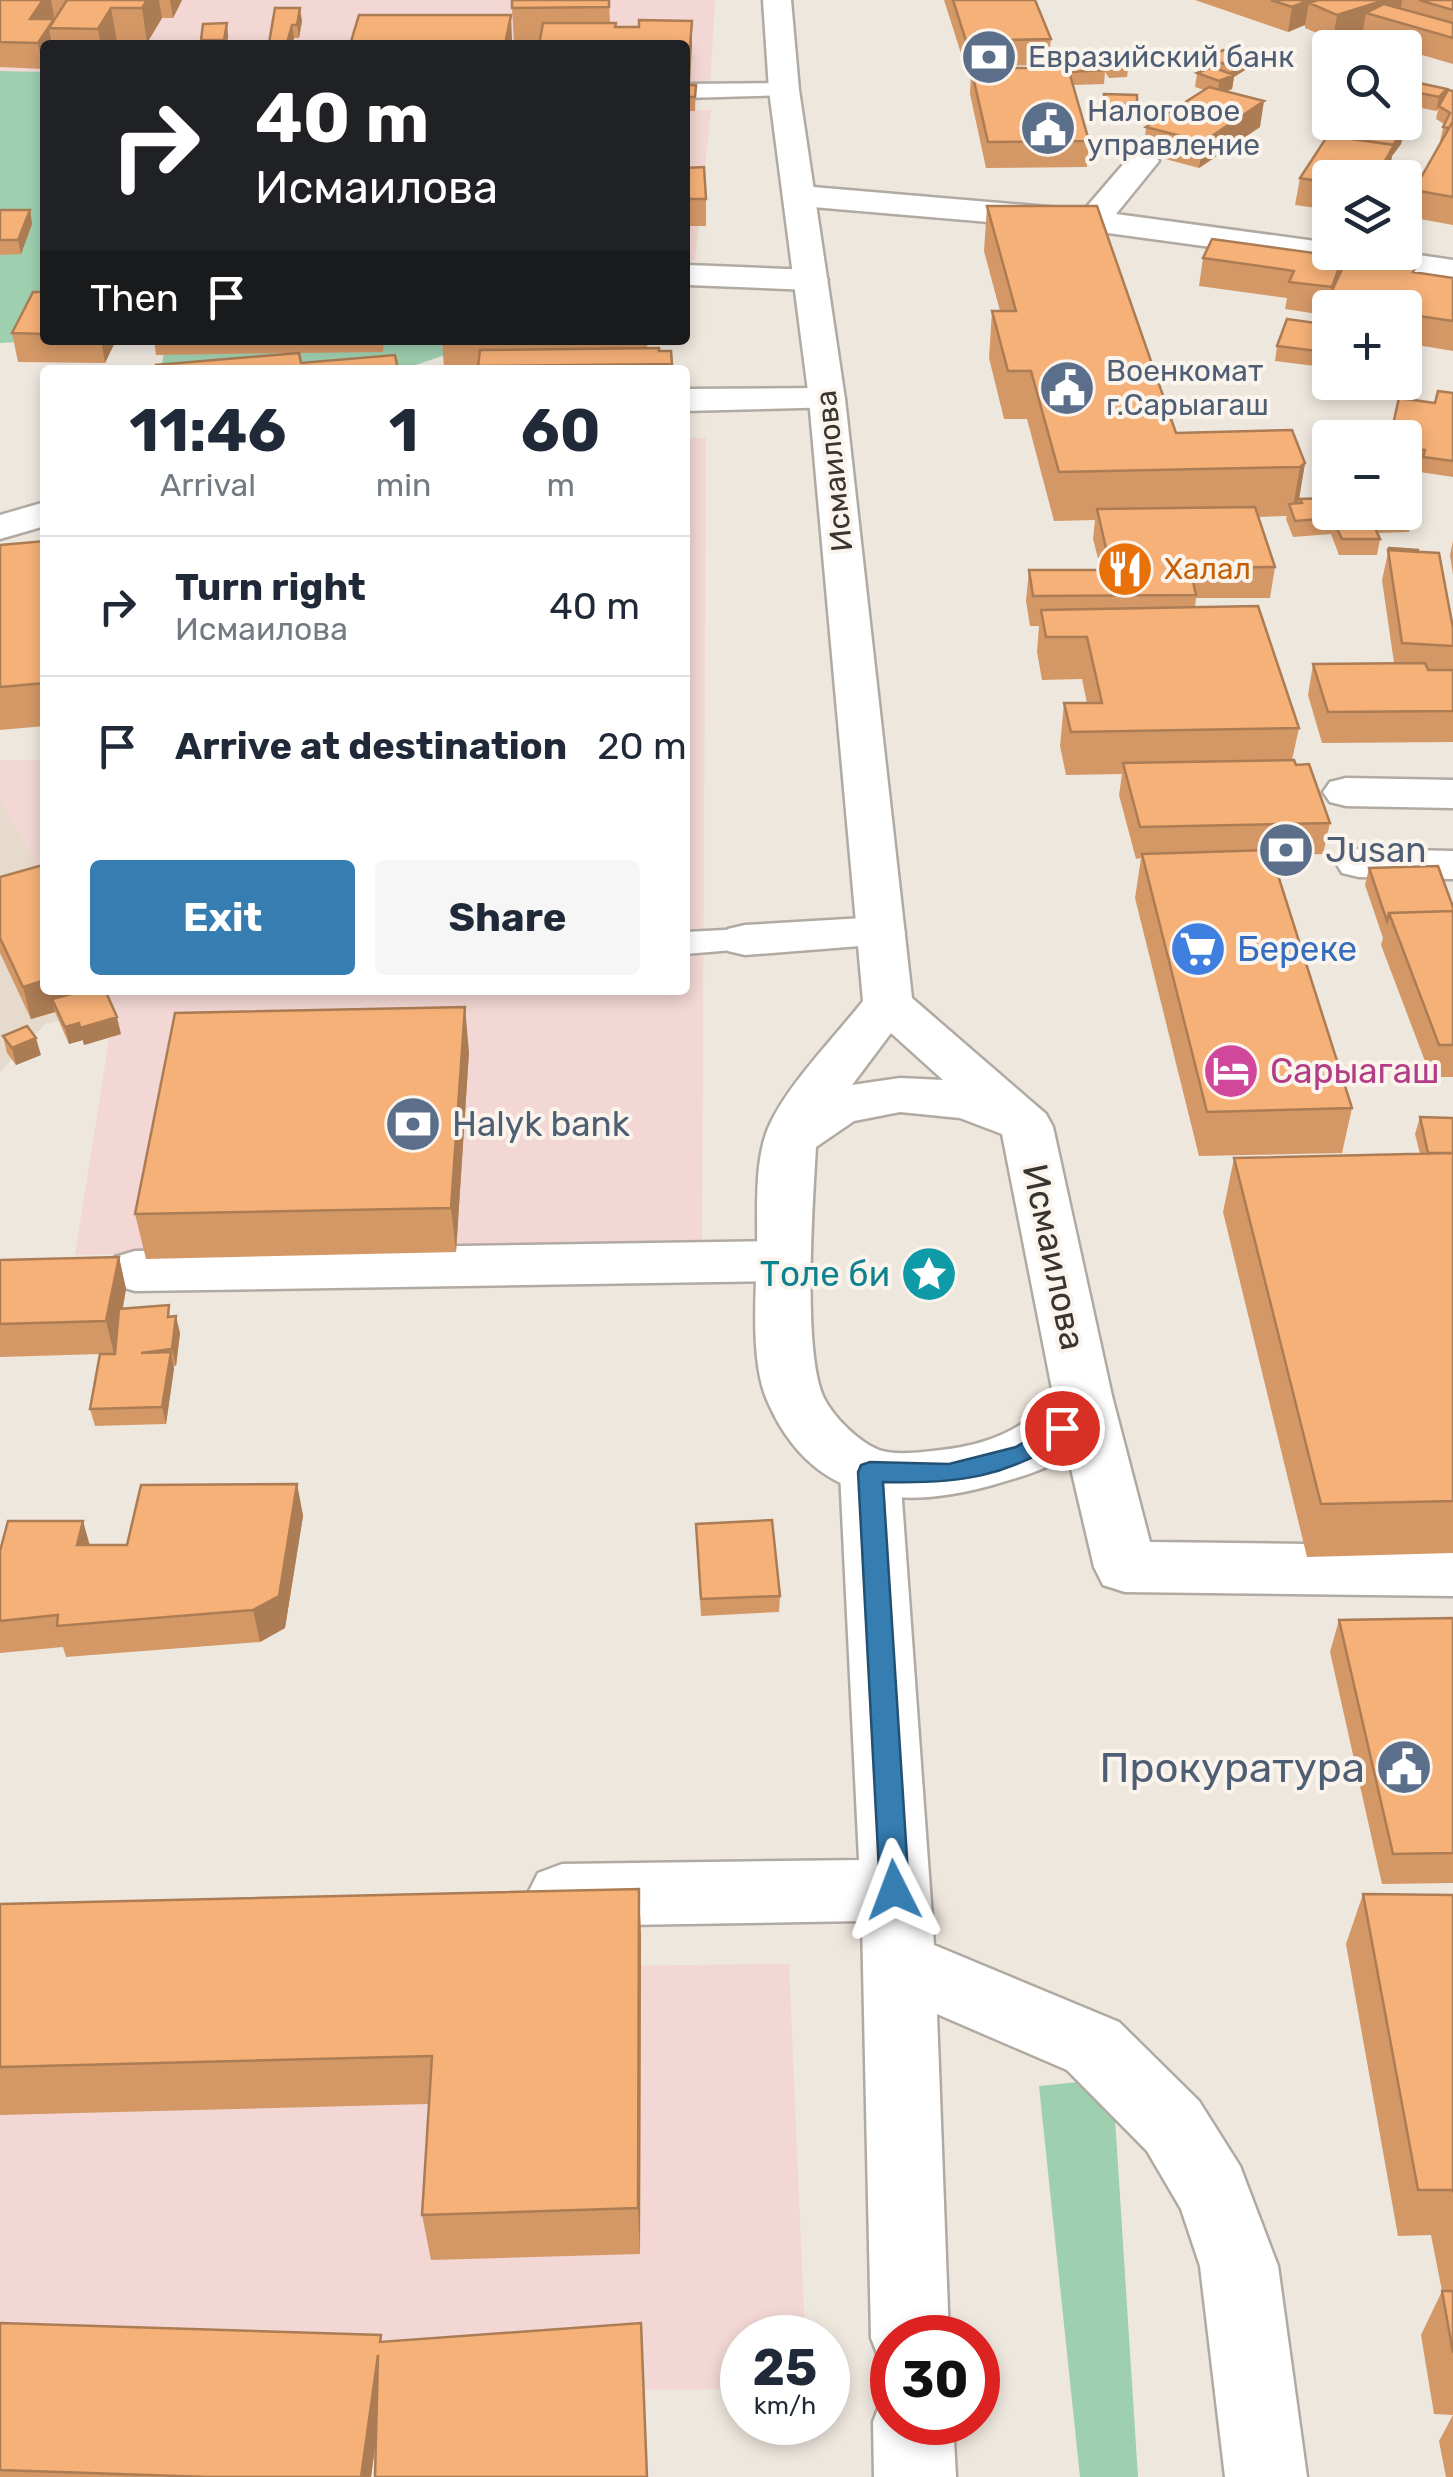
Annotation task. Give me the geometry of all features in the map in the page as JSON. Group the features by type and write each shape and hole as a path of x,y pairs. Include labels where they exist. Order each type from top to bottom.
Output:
{"street":[{"name":"Исмаилова","path":"777,0 784,90 826,399 888,1002 1027,1127 1083,1396 1062,1428 1024,1454 949,1474 870,1472"},
{"path":"1092,221 1143,161"},
{"path":"801,196 1092,221 1453,270"},
{"path":"690,274 811,280"},
{"path":"690,400 826,399"},
{"path":"0,527 40,515"},
{"path":"1346,792 1453,794"},
{"path":"1359,863 1453,864"},
{"path":"745,940 881,932"},
{"path":"888,1002 797,1122 790,1140 782,1260 792,1390 805,1419 838,1452 870,1472 900,1964 909,2315"},
{"path":"790,1140 837,1108 884,1098 950,1096 991,1108 1027,1127"},
{"path":"135,1271 782,1260"},
{"path":"1083,1396 1125,1567 1453,1572"},
{"path":"493,1897 894,1890"},
{"path":"900,1964 1093,2046 1173,2126 1213,2192 1239,2266 1266,2477"},
{"path":"915,2445 916,2477"}],"lane":[{"path":"690,91 784,90"},
{"path":"690,944 745,940"}],"shaded area":[{"path":"0,0 715,0 710,85 690,85 690,40 40,40 40,72 0,71"},
{"path":"690,110 711,110 695,260 690,260"},
{"path":"690,438 706,438 702,1243 75,1255 114,1008 108,995 690,995"},
{"path":"0,760 40,760 40,872 0,798"},
{"path":"0,798 40,872 40,995 108,995 114,1008 45,1024 0,1072"},
{"path":"789,1964 804,2315 720,2315 720,2389 0,2395 0,1972"}],"green space":[{"path":"0,71 40,72 40,341 0,343"},
{"path":"165,345 474,345 416,365 162,365"},
{"path":"1078,2082 1114,2103 1138,2477 1080,2477 1039,2086"}],"building":[{"path":"0,0 43,0 30,19 54,19 38,43 0,42"},
{"path":"67,0 147,0 142,8 111,8 98,29 49,28"},
{"path":"512,0 609,0 609,7 512,8"},
{"path":"953,0 1035,0 1051,39 966,41"},
{"path":"1271,0 1309,0 1292,7"},
{"path":"1385,0 1337,15 1309,3"},
{"path":"1419,0 1453,0 1453,10"},
{"path":"1384,4 1453,23 1453,38 1366,13"},
{"path":"275,8 300,8 297,25 292,25 288,40 270,40"},
{"path":"359,15 511,15 506,40 352,40"},
{"path":"639,20 692,21 690,46 690,40 540,40 543,23 616,23 615,27 639,27"},
{"path":"227,23 224,40 201,40 203,24"},
{"path":"1223,50 1247,57 1232,66 1207,59"},
{"path":"1124,56 1129,63 1110,64 1105,57"},
{"path":"1101,63 1105,70 1069,72 1068,68 1052,65"},
{"path":"1212,67 1234,75 1219,81 1197,73"},
{"path":"971,68 1068,68 1089,141 988,142"},
{"path":"1422,84 1447,89 1439,97 1422,93"},
{"path":"690,85 696,85 695,97 690,97"},
{"path":"1209,87 1264,101 1203,142 1146,127"},
{"path":"1448,90 1453,91 1453,121 1449,128 1443,127 1450,113 1439,106"},
{"path":"1104,94 1137,95 1137,105 1104,104"},
{"path":"1453,121 1453,197 1422,191 1422,176"},
{"path":"1325,140 1394,145 1385,160 1312,160 1312,180 1300,178"},
{"path":"1359,140 1397,140 1393,145"},
{"path":"704,167 706,199 690,199 690,168"},
{"name":"Военкомат г.Сарыагаш","path":"987,206 1097,206 1176,433 1292,430 1305,463 1300,467 1059,472 1031,371 1008,371 992,311 1016,311"},
{"path":"0,210 30,210 18,240 0,240"},
{"path":"1212,239 1312,253 1312,270 1338,270 1332,287 1289,282 1294,271 1203,258"},
{"path":"1342,270 1414,270 1453,278 1453,321 1422,316 1422,290 1332,290"},
{"path":"33,292 40,292 40,334 12,333"},
{"path":"1287,319 1312,322 1312,350 1277,346"},
{"path":"659,348 671,351 672,364 478,365 480,350"},
{"path":"299,353 301,363 395,355 397,365 156,365"},
{"path":"1438,391 1453,393 1453,461 1423,457 1422,420 1394,420 1399,400 1435,403"},
{"path":"1300,499 1312,499 1312,520 1295,521 1289,504 1302,503"},
{"path":"1255,507 1275,567 1190,568 1196,595 1033,596 1029,570 1111,570 1097,509"},
{"path":"1338,530 1376,530 1380,539 1342,539"},
{"path":"40,541 40,683 0,687 0,545"},
{"path":"1388,550 1439,553 1453,646 1402,643"},
{"path":"1258,606 1299,728 1071,732 1064,703 1102,703 1087,637 1046,637 1041,610"},
{"path":"1425,663 1428,670 1453,670 1453,711 1328,712 1313,664"},
{"path":"1294,760 1296,765 1309,764 1330,823 1140,827 1123,763"},
{"path":"1270,850 1352,1108 1207,1112 1142,854"},
{"path":"40,866 40,982 23,987 0,938 0,877"},
{"path":"1438,866 1453,911 1389,913 1387,921 1369,868"},
{"path":"1453,911 1453,1045 1439,1045 1389,913"},
{"path":"107,995 117,1017 80,1028 79,1023 65,1027 52,999"},
{"path":"465,1007 451,1208 135,1214 175,1013"},
{"path":"27,1026 36,1038 12,1048 3,1036"},
{"path":"1420,1117 1453,1118 1453,1153 1428,1153"},
{"path":"1453,1153 1453,1501 1321,1504 1234,1158"},
{"path":"119,1257 106,1321 0,1324 0,1260"},
{"path":"169,1305 168,1317 176,1316 172,1349 141,1353 171,1352 162,1407 90,1409 100,1354 115,1354 119,1309"},
{"path":"297,1484 279,1596 253,1610 57,1626 58,1615 0,1621 0,1551 8,1521 83,1521 77,1545 127,1545 141,1485"},
{"path":"772,1520 780,1596 701,1599 696,1524"},
{"name":"Прокуратура","path":"1453,1618 1453,1853 1393,1854 1339,1620"},
{"path":"639,1889 638,2208 422,2215 432,2056 0,2067 0,1904"},
{"path":"1363,1894 1453,1895 1453,2192 1418,2190"},
{"path":"1442,2291 1453,2291 1453,2353"},
{"path":"0,2323 381,2335 380,2342 641,2323 647,2477 375,2477 378,2355 361,2477 0,2470"}],"place":[{"name":"Евразийский банк","path":"989,57"},
{"name":"Налоговое управление","path":"1048,128"},
{"name":"Военкомат г.Сарыагаш","path":"1067,388"},
{"name":"Халал","path":"1125,569"},
{"name":"Jusan","path":"1286,850"},
{"name":"Береке","path":"1198,949"},
{"name":"Сарыагаш","path":"1231,1071"},
{"name":"Halyk bank","path":"413,1124"},
{"name":"Толе би","path":"929,1274"},
{"name":"Прокуратура","path":"1404,1767"}],"route":[{"path":"894,1890 870,1472 949,1474 1024,1454 1062,1428"}]}
